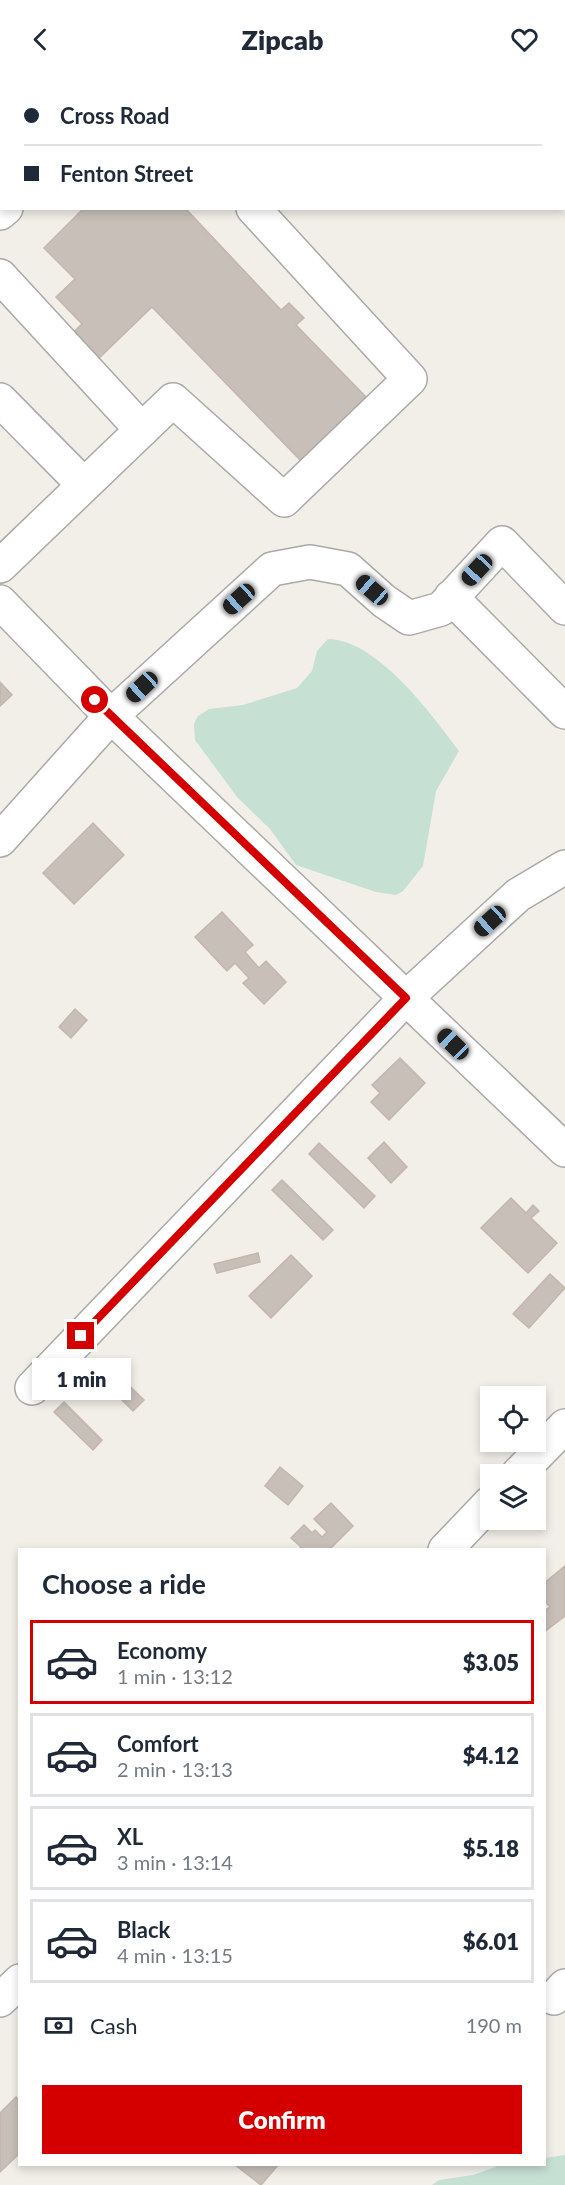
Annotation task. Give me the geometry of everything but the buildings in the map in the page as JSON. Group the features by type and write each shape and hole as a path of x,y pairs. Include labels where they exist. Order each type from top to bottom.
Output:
{"street":[{"path":"0,566 173,400 284,500 410,379 255,210"},
{"path":"0,276 142,430"},
{"path":"0,400 84,485"},
{"path":"0,840 111,716 273,569 310,562 348,569 384,601 409,618 441,609 502,543 565,608"},
{"path":"452,597 565,712"},
{"path":"0,602 111,716 565,1150"},
{"path":"32,1388 406,998 518,896 565,867"},
{"path":"528,1464 565,1426"},
{"path":"447,1548 480,1513"},
{"path":"0,2000 18,1983"}],"green space":[{"path":"328,639 347,643 366,652 384,665 419,700 459,751 436,791 423,866 403,891 396,895 376,892 296,865 270,829 237,797 195,740 194,724 198,716 209,709 243,705 297,688 312,671 317,651"},
{"path":"565,2155 565,2185 432,2185 439,2180 473,2175 498,2166 546,2166 546,2158"}],"route":[{"path":"81,1336 406,998 95,700"}]}
